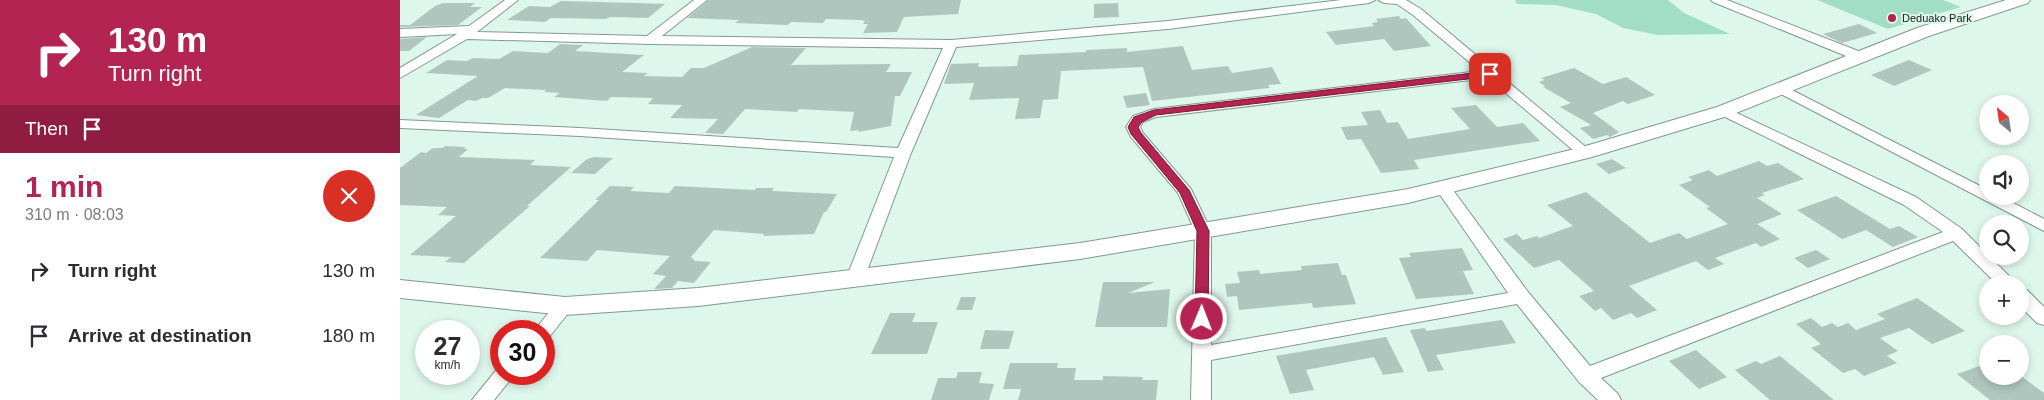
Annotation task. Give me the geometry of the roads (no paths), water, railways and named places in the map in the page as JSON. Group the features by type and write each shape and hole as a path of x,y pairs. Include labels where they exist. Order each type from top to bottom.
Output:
{"street":[{"path":"400,74 468,32 512,0"},
{"path":"650,40 701,0"},
{"path":"400,33 468,32 650,40 951,44 1168,25 1369,0"},
{"path":"1384,0 1400,2 1417,12 1585,153"},
{"path":"1717,0 1861,57"},
{"path":"400,289 565,306 698,297 1080,251 1444,189 1585,153 1724,111 1923,32 2022,0"},
{"path":"855,279 903,153 951,44"},
{"path":"1202,400 1203,231 1185,192 1136,134 1133,127 1138,120 1154,113 1490,74"},
{"path":"1782,89 2044,226"},
{"path":"1724,111 1910,201 1956,233 1999,275"},
{"path":"400,124 580,132 903,153"},
{"path":"1444,189 1522,297 1586,376 1611,400"},
{"path":"1586,376 1956,233"},
{"path":"1201,354 1522,297"},
{"path":"2029,304 2044,318"},
{"path":"552,320 565,306"},
{"path":"482,400 495,385"}],"place":[{"name":"Deduako Park","path":"1892,18"}]}
